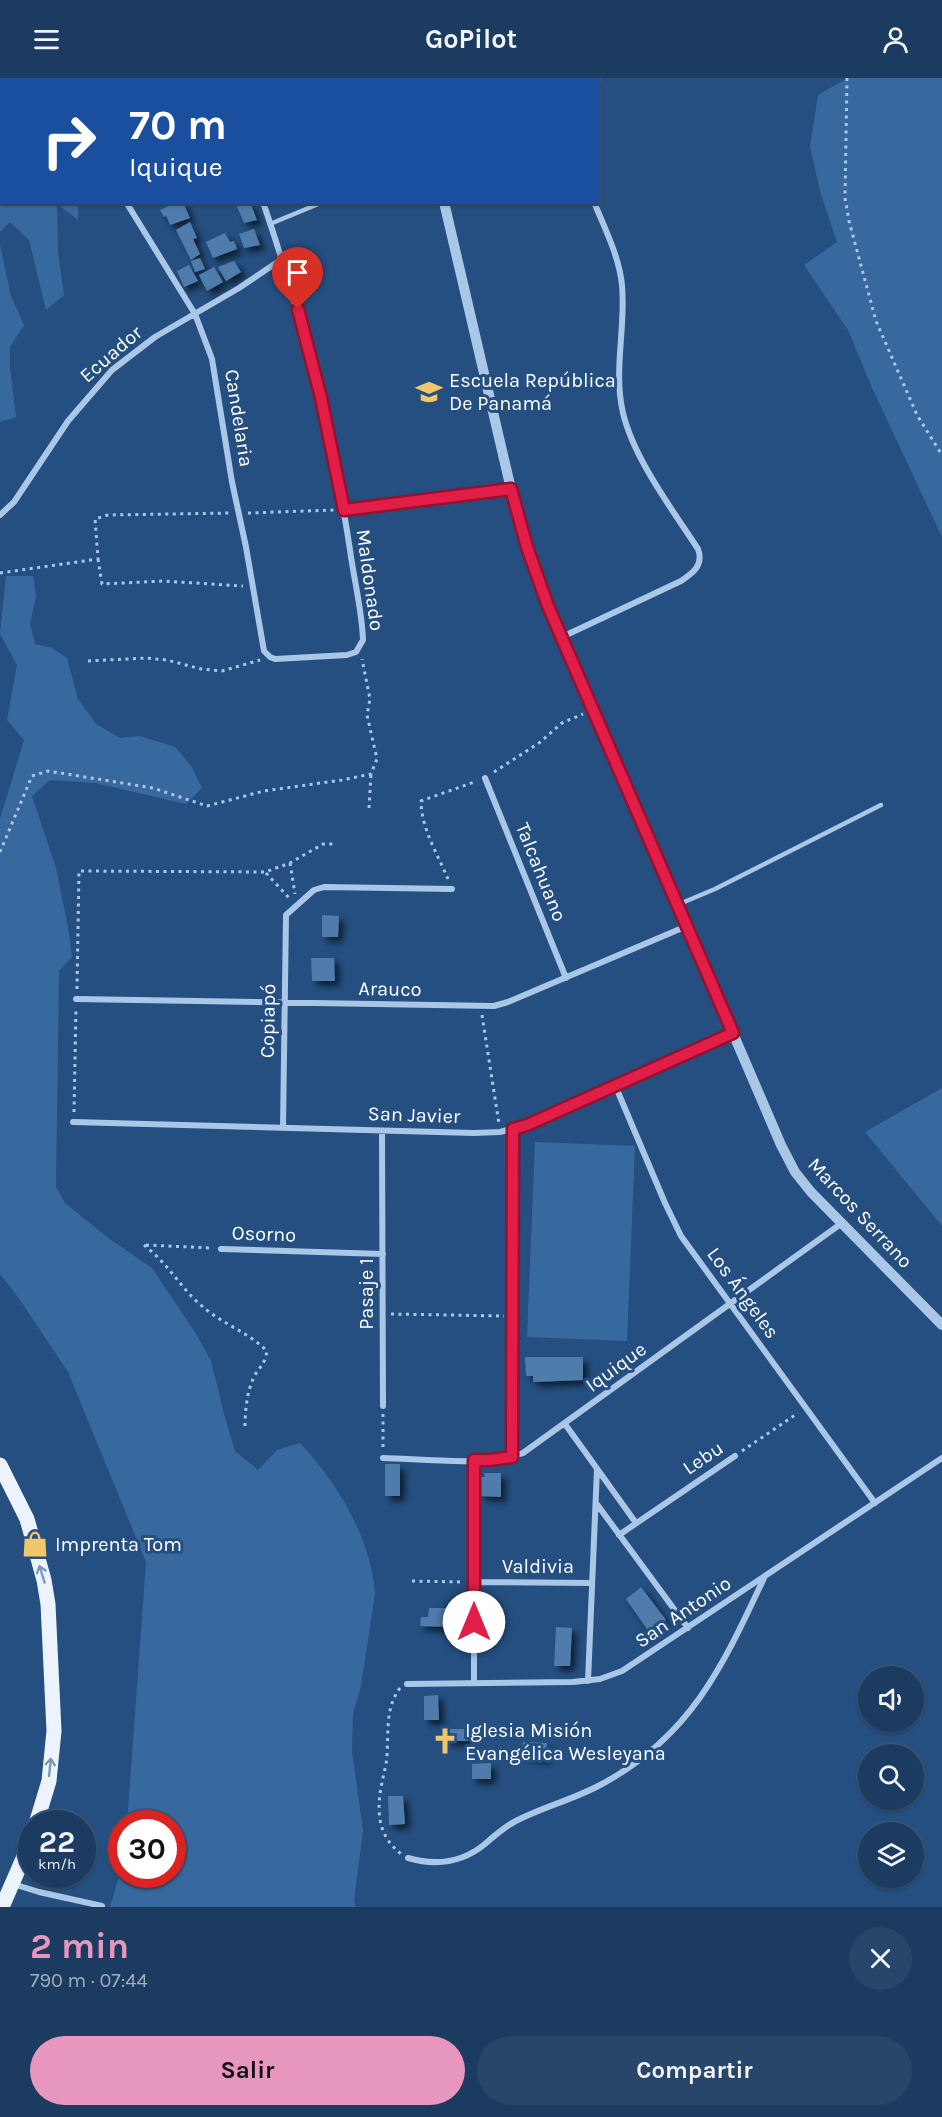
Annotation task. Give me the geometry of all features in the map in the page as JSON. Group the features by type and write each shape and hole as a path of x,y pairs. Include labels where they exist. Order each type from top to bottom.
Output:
{"main road":[{"path":"0,1465 27,1519 44,1580 48,1604 54,1731 49,1781 40,1810"},
{"path":"2,1907 18,1872"}],"street":[{"name":"Candelaria","path":"127,204 195,314 212,359 263,648 270,657"},
{"name":"Maldonado","path":"264,204 312,362 344,510 363,636 359,649"},
{"name":"Marcos Serrano","path":"444,204 511,489 537,577 788,1159 803,1182 942,1325"},
{"path":"562,637 681,581 697,569 700,559 698,549 643,461 628,429 619,384 622,285 616,257 595,204"},
{"name":"Ecuador","path":"0,515 14,502 68,422 98,384 136,350 282,259"},
{"path":"344,510 511,489"},
{"path":"270,657 347,655 359,649"},
{"name":"Talcahuano","path":"485,778 566,978"},
{"path":"297,906 314,890 324,887 452,889"},
{"name":"Copiapó","path":"283,1128 286,915 297,906"},
{"name":"Arauco","path":"76,999 481,1007 508,1002 687,926"},
{"name":"San Javier","path":"73,1122 500,1132 527,1125 733,1033"},
{"name":"Los Ángeles","path":"615,1085 675,1225 875,1503"},
{"path":"512,1457 513,1129"},
{"name":"Pasaje 1","path":"382,1131 383,1406"},
{"name":"Iquique","path":"383,1458 490,1460 512,1457 534,1447 842,1223"},
{"name":"Osorno","path":"221,1249 383,1254"},
{"path":"565,1424 636,1523"},
{"name":"Lebu","path":"619,1535 735,1456"},
{"name":"San Antonio","path":"407,1684 588,1681 622,1671 942,1458"},
{"path":"474,1460 474,1683"},
{"path":"588,1681 597,1469"},
{"path":"596,1503 688,1628"},
{"path":"408,1858 439,1863 462,1857 474,1851 510,1824 602,1784 654,1750 680,1724 703,1695 735,1639 764,1577"},
{"name":"Valdivia","path":"474,1582 592,1583"},
{"path":"13,1884 102,1906"}],"lane":[{"path":"270,224 318,204"},
{"path":"677,905 715,889 881,805"}],"path":[{"path":"847,78 845,198 849,221 876,321 917,415 942,455"},
{"path":"254,587 163,581 102,584 95,519 108,515 344,510"},
{"path":"0,573 98,560"},
{"path":"359,649 370,699 367,715 377,759 371,774 369,808"},
{"path":"88,661 146,658 222,671 270,657"},
{"path":"0,852 32,776 48,771 153,788 207,806 264,791 371,774"},
{"path":"73,1122 80,872 265,872 291,863 323,844 336,844"},
{"path":"291,863 297,906"},
{"path":"265,872 297,906"},
{"path":"481,1007 500,1132"},
{"name":"Osorno","path":"221,1249 144,1245 164,1263 187,1293 203,1307 226,1324 255,1340 267,1351 265,1364 254,1376 245,1415 245,1427"},
{"path":"383,1314 512,1316"},
{"path":"383,1406 383,1458"},
{"name":"Lebu","path":"735,1456 805,1408"},
{"name":"Valdivia","path":"412,1581 474,1582"},
{"path":"407,1684 398,1690 390,1709 386,1765 379,1806 385,1835 395,1849 408,1858"}],"shaded area":[{"path":"848,78 942,78 942,537 873,390 848,330 804,265 837,242 820,191 810,147 818,95"},
{"path":"0,204 57,204 58,252 64,295 46,310 29,240 10,222 0,232"},
{"path":"57,204 78,204 78,220"},
{"path":"0,245 11,296 24,325 10,347 16,417 0,422"},
{"path":"6,576 33,576 36,596 30,624 35,644 52,648 67,658 78,699 96,724 120,738 140,736 175,747 192,767 202,788 186,804 95,783 50,780 32,796 56,868 72,957 59,971 56,1187 65,1203 111,1240 152,1268 195,1332 211,1361 235,1451 258,1470 277,1450 300,1443 327,1475 360,1533 367,1553 375,1594 361,1686 353,1714 352,1752 363,1830 354,1901 356,1907 110,1907 116,1888 186,1888 186,1810 128,1810 146,1562 68,1372 0,1274 0,819 24,740 7,720 17,665 0,634"},
{"path":"942,1088 942,1226 865,1132"},
{"path":"535,1142 635,1146 627,1341 527,1337"}],"building":[{"path":"173,204 184,204 190,218 170,225 166,215 164,217 160,210"},
{"path":"236,204 251,204 257,220 244,223"},
{"path":"190,222 197,238 193,239 200,254 191,260 176,230"},
{"path":"254,229 260,245 244,248 239,234"},
{"path":"225,233 230,242 234,241 237,249 213,258 206,242"},
{"path":"200,258 205,269 195,272 191,261"},
{"path":"234,261 241,272 226,281 218,267"},
{"path":"189,265 198,281 184,287 177,271"},
{"path":"214,267 223,282 207,291 199,275"},
{"path":"322,915 339,916 338,937 322,937"},
{"path":"311,958 334,958 335,981 312,981"},
{"path":"525,1357 583,1357 583,1380 533,1382 533,1376 526,1376"},
{"path":"385,1464 400,1464 400,1496 385,1496"},
{"path":"484,1473 501,1473 501,1497 480,1496 480,1477 485,1477"},
{"path":"641,1587 666,1620 649,1632 626,1599"},
{"path":"429,1608 453,1608 451,1627 420,1626 421,1617 428,1617"},
{"path":"556,1627 572,1628 570,1666 554,1666"},
{"path":"438,1695 439,1720 424,1720 424,1696"},
{"path":"445,1729 467,1729 468,1741 445,1741"},
{"path":"523,1742 547,1743 546,1759 522,1756"},
{"path":"491,1763 491,1779 472,1779 472,1764"},
{"path":"388,1796 403,1796 405,1824 389,1825"}],"place":[{"name":"Escuela República De Panamá","path":"429,392"},
{"name":"Imprenta Tom","path":"35,1544"},
{"name":"Iglesia Misión Evangélica Wesleyana","path":"445,1741"}],"route":[{"path":"298,309 321,398 344,510 511,489 527,547 548,606 733,1033 527,1125 513,1129 512,1457 501,1460 474,1460 474,1622"}]}
